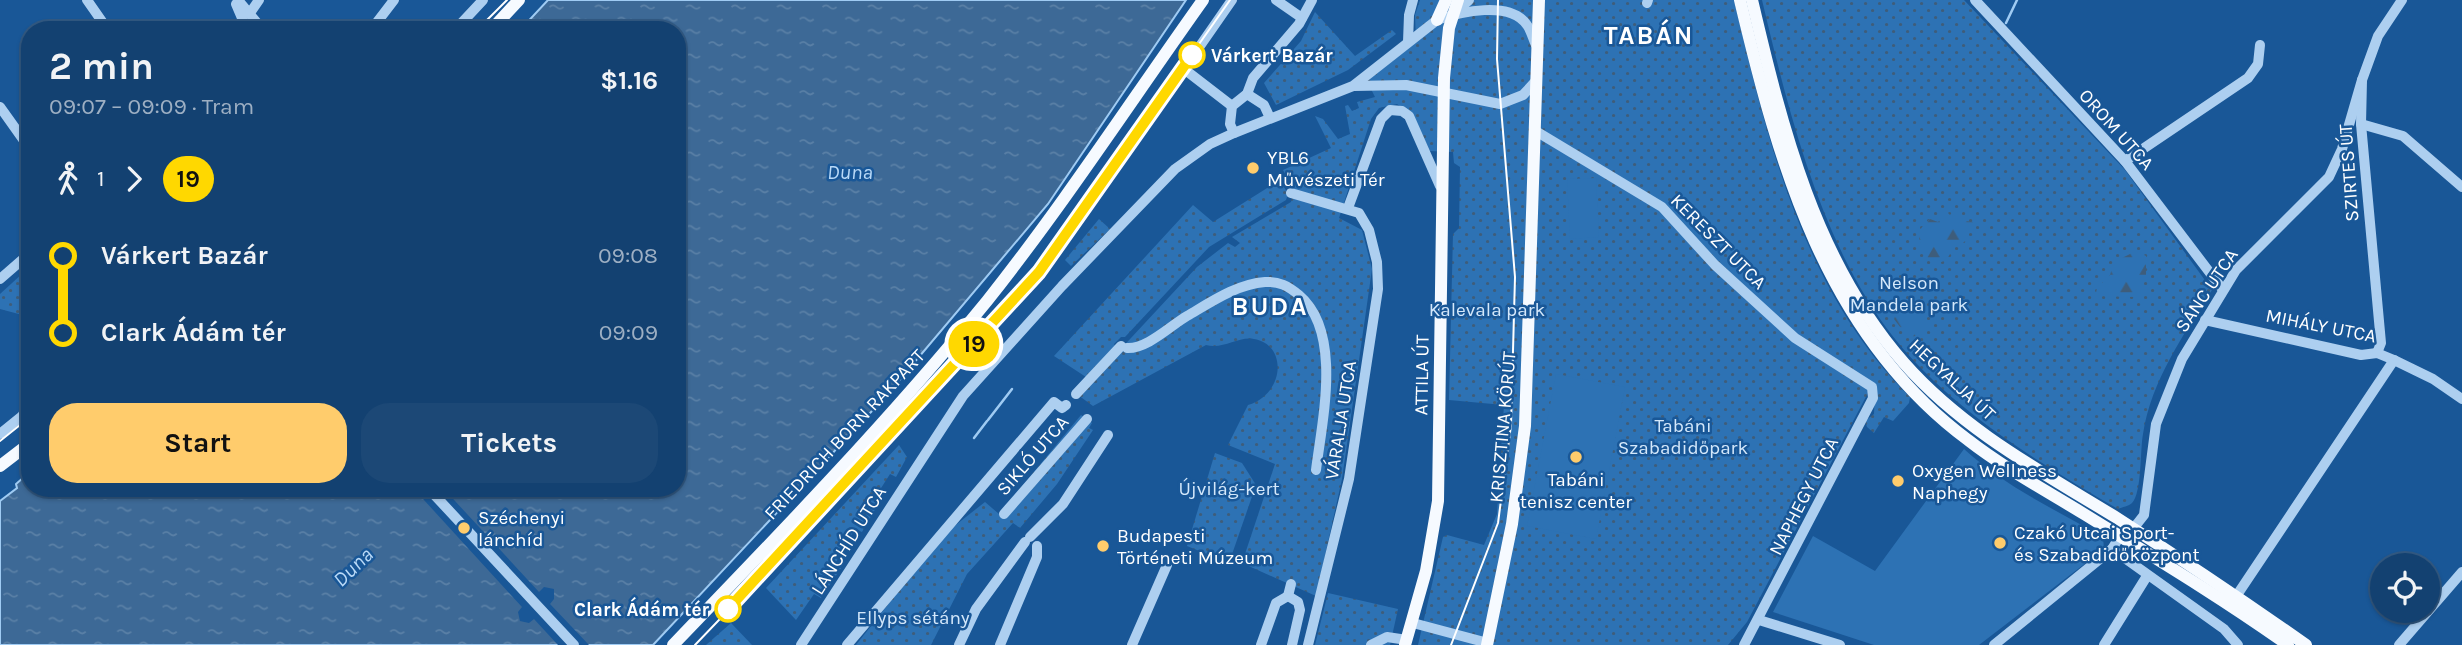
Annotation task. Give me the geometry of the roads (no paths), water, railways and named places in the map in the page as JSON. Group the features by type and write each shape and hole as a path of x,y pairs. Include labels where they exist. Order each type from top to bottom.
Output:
{"main road":[{"path":"499,21 519,0"},
{"name":"FRIEDRICH BORN RAKPART","path":"673,645 830,478 987,300 1089,167 1203,0"},
{"path":"1437,20 1446,0"},
{"name":"ATTILA ÚT","path":"1406,643 1433,537 1438,501 1443,91 1445,51 1458,0"},
{"name":"KRISZTINA KÖRÚT","path":"1488,644 1512,524 1525,426 1539,0"},
{"name":"HEGYALJA ÚT","path":"1740,0 1784,167 1827,270 1862,330 1917,396 1966,439 2288,645"},
{"name":"HEGYALJA ÚT","path":"1752,0 1780,115 1805,187 1841,269 1879,331 1926,386 1974,428 2237,595 2306,645"},
{"path":"0,466 21,450"}],"street":[{"path":"87,0 102,21"},
{"path":"236,0 256,21"},
{"path":"236,0 242,21"},
{"path":"250,13 259,0"},
{"path":"378,21 394,0"},
{"path":"463,21 483,0"},
{"path":"1232,0 1184,69 1232,106"},
{"path":"1276,0 1303,18"},
{"path":"1234,133 1230,124 1232,106 1247,94 1253,78 1303,18 1312,0"},
{"path":"1408,42 1409,15 1413,0"},
{"path":"1453,14 1469,0"},
{"name":"OROM UTCA","path":"1975,0 2125,161 2223,290"},
{"name":"SZIRTES ÚT","path":"2377,353 2381,343 2361,124 2362,80 2378,36 2402,0"},
{"path":"1353,86 1437,20 1469,10 1510,12 1527,25 1536,46"},
{"path":"2125,161 2248,78 2258,64 2260,45"},
{"name":"SÁNC UTCA","path":"2133,529 2141,521 2147,501 2160,408 2182,359 2245,259 2329,177 2342,149 2362,80"},
{"path":"1353,86 1406,85 1505,103 1523,96 1535,82"},
{"name":"LÁNCHÍD UTCA","path":"801,645 859,558 923,453 970,387 1175,169 1198,152 1253,124 1353,86"},
{"path":"1247,94 1264,105 1270,118"},
{"path":"0,107 21,136"},
{"path":"1291,193 1348,208 1385,113 1395,109 1409,116 1442,193"},
{"path":"2361,124 2403,136 2462,187"},
{"name":"KERESZT UTCA","path":"1534,130 1662,206 1715,265 1795,338 1872,387"},
{"name":"VÁRALJA UTCA","path":"1308,645 1346,496 1378,289 1377,262 1370,230 1363,217 1348,208"},
{"path":"0,279 21,261"},
{"path":"1076,394 1124,347 1145,343 1228,293 1266,282 1288,286 1303,298 1314,316 1326,372 1316,470"},
{"name":"MIHÁLY UTCA","path":"2205,320 2361,355 2377,353 2425,375 2462,399"},
{"path":"2237,595 2394,360"},
{"name":"NAPHEGY UTCA","path":"1744,645 1873,398 1872,387"},
{"path":"847,645 1054,402 1062,408 1066,405"},
{"path":"0,434 21,417"},
{"name":"SIKLÓ UTCA","path":"1004,514 1087,419"},
{"path":"959,645 976,609 1063,504 1108,435"},
{"path":"436,497 574,645"},
{"path":"1994,645 2112,549 2120,536 2133,529"},
{"path":"1000,645 1032,544"},
{"path":"2112,549 2224,629 2238,645"},
{"path":"1132,645 1167,565"},
{"path":"2399,645 2462,572"},
{"path":"2104,645 2147,576"},
{"path":"1261,645 1276,603 1288,596 1291,584"},
{"path":"1288,596 1298,602 1300,610 1292,645"},
{"path":"1759,620 1840,645"},
{"path":"1413,623 1488,644"},
{"path":"1371,645 1387,637 1406,643"}],"water":[{"name":"Duna","path":"548,0 1186,0 1048,204 886,396 653,645 0,645 0,501 17,488 16,484 21,480 21,497 686,497 686,21 528,21"}],"waterway":[{"path":"2006,23 2017,0"},
{"path":"988,420 1012,389"},
{"path":"974,438 987,421"}],"tram line":[{"path":"486,21 507,0"},
{"path":"695,645 786,550 1039,272 1230,0"},
{"path":"1451,645 1498,523 1511,425 1515,277 1497,59 1498,0"},
{"name":"19","path":"728,609 786,550 1039,272 1192,55"},
{"path":"0,441 21,424"}],"place":[{"name":"Várkert Bazár","path":"1192,55"},
{"name":"YBL6 Művészeti Tér","path":"1253,168"},
{"name":"Tabáni tenisz center","path":"1576,457"},
{"name":"Oxygen Wellness Naphegy","path":"1898,481"},
{"name":"Széchenyi lánchíd","path":"464,528"},
{"name":"Czakó Utcai Sport- és Szabadidőközpont","path":"2000,543"},
{"name":"Budapesti Történeti Múzeum","path":"1103,546"},
{"name":"Clark Ádám tér","path":"728,609"}],"district":[{"name":"TABÁN","path":"1649,35"},
{"name":"BUDA","path":"1270,306"}],"park label":[{"name":"Nelson Mandela park","path":"1909,293"},
{"name":"Kalevala park","path":"1487,309"},
{"name":"Tabáni Szabadidőpark","path":"1683,436"},
{"name":"Újvilág-kert","path":"1229,488"},
{"name":"Ellyps sétány","path":"913,617"}]}
